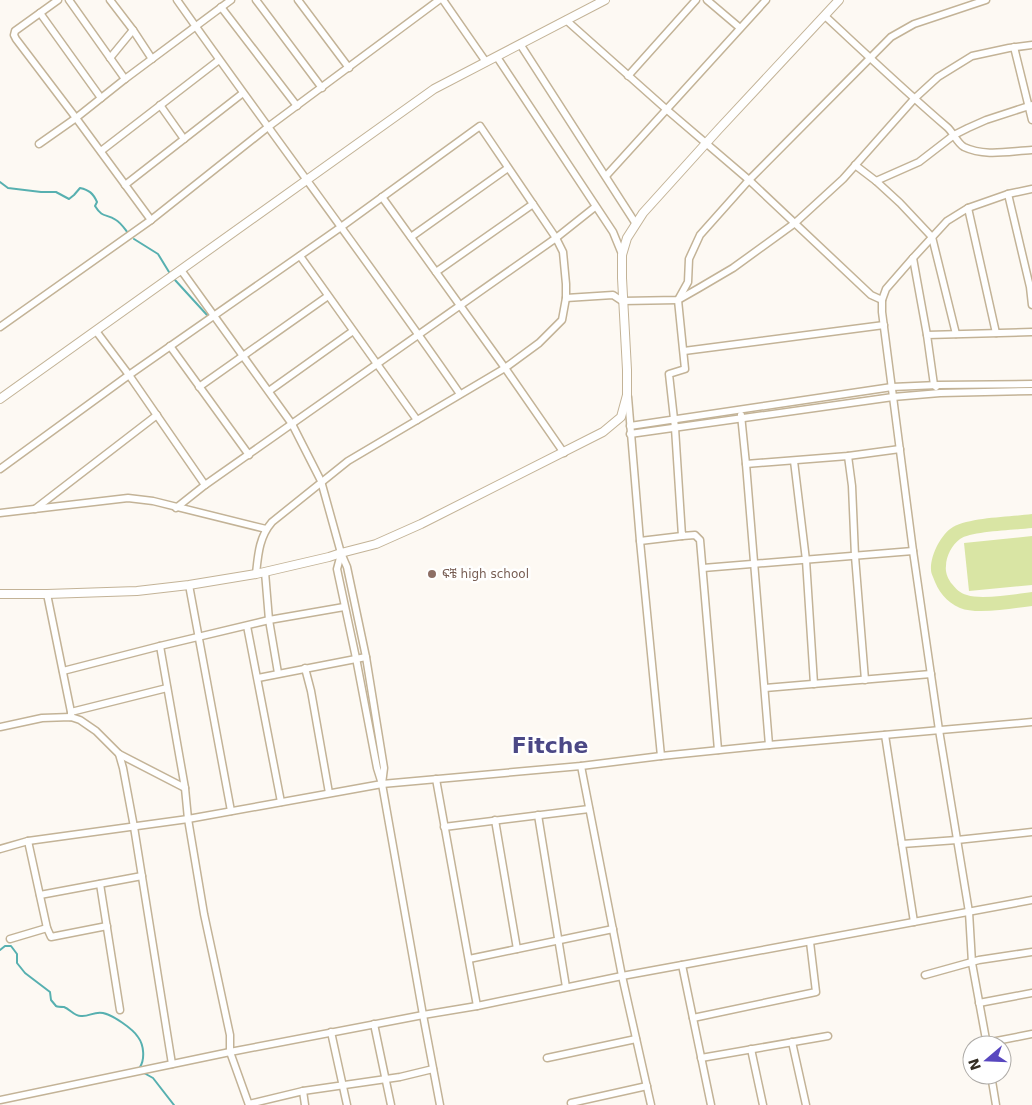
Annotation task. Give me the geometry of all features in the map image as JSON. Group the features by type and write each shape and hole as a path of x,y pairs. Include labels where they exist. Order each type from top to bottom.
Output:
{"street":[{"path":"58,0 15,31 14,35 151,220"},
{"path":"69,0 125,79"},
{"path":"110,0 152,59"},
{"path":"177,0 218,60 419,334 460,394"},
{"path":"39,144 231,0"},
{"path":"256,0 322,88"},
{"path":"298,0 349,68"},
{"path":"0,327 151,220 268,127 441,0 486,62"},
{"path":"0,399 434,89 605,0"},
{"path":"628,76 696,0"},
{"path":"707,0 740,28"},
{"path":"606,176 766,0"},
{"path":"661,756 630,434 627,395 628,370 622,301 622,254 627,238 643,213 839,0"},
{"path":"682,536 675,428 669,374 686,369 678,300 688,282 689,259 700,235 748,180 891,37 914,24 986,0"},
{"path":"221,7 297,106"},
{"path":"40,13 101,98"},
{"path":"825,16 950,130 962,146 988,153 1032,150"},
{"path":"566,20 748,180 870,295 882,300"},
{"path":"110,58 133,30"},
{"path":"520,44 636,224"},
{"path":"566,298 613,295 622,301 678,300 733,268 795,223 843,179 914,99 938,77 972,56 1032,45"},
{"path":"1014,47 1032,120"},
{"path":"497,57 613,232 622,254"},
{"path":"101,151 218,60"},
{"path":"125,185 243,93"},
{"path":"160,106 184,139"},
{"path":"876,181 918,162 954,135 986,120 1030,106"},
{"path":"0,469 128,375 341,227 480,126 556,238 563,252 566,298 562,320 540,343 505,368 348,461 321,481 266,529 258,553 256,574"},
{"path":"855,165 900,203 932,236 956,334"},
{"path":"411,237 508,168"},
{"path":"985,1035 972,962 969,912 939,730 913,552 882,300 886,289 947,221 968,208 1008,194 1032,189"},
{"path":"1008,194 1031,287 1032,305"},
{"path":"382,197 564,452"},
{"path":"436,272 533,204"},
{"path":"176,508 205,485 556,238 595,207"},
{"path":"968,208 996,333"},
{"path":"300,256 417,420"},
{"path":"913,258 934,385 940,392"},
{"path":"181,270 292,424 321,481 346,567 366,657 384,768 382,784"},
{"path":"199,387 328,296"},
{"path":"684,351 884,325"},
{"path":"96,331 205,485"},
{"path":"269,392 353,331"},
{"path":"927,335 1032,332"},
{"path":"170,346 248,455"},
{"path":"630,426 892,388 934,385 1032,384"},
{"path":"630,434 893,397 940,392 1032,391"},
{"path":"0,594 137,591 189,585 256,574 376,544 421,524 603,432 621,417 627,395"},
{"path":"740,410 769,745"},
{"path":"35,509 157,416"},
{"path":"746,464 848,456 900,449"},
{"path":"848,456 852,486 855,556 865,680"},
{"path":"794,461 806,560 814,684"},
{"path":"0,513 128,498 153,501 266,529"},
{"path":"640,541 695,535 700,540 718,750"},
{"path":"703,568 913,552"},
{"path":"341,553 337,569 377,768 382,784 440,1105"},
{"path":"265,572 269,620 278,673"},
{"path":"189,585 231,811"},
{"path":"47,594 71,714 96,731 119,754 185,788"},
{"path":"63,671 269,620 344,607"},
{"path":"247,626 280,802"},
{"path":"160,646 185,788 188,819 204,914 230,1035 230,1052 249,1104 303,1091 386,1079 433,1069"},
{"path":"258,678 366,657"},
{"path":"305,668 311,691 328,793"},
{"path":"765,688 931,674"},
{"path":"0,727 71,714 167,688"},
{"path":"0,849 28,841 188,819 382,784 581,766 769,745 1032,722"},
{"path":"885,735 914,922"},
{"path":"119,754 134,826 172,1064"},
{"path":"581,766 622,976 651,1105"},
{"path":"436,779 477,1006"},
{"path":"444,826 589,809"},
{"path":"538,815 566,987"},
{"path":"495,820 516,949"},
{"path":"902,844 1032,832"},
{"path":"28,841 47,928 51,937 107,926"},
{"path":"40,895 142,876"},
{"path":"100,884 120,1010"},
{"path":"0,1100 331,1032 1032,900"},
{"path":"10,939 47,928"},
{"path":"469,959 613,929"},
{"path":"693,1018 816,992 810,942"},
{"path":"925,975 979,960 1032,952"},
{"path":"682,966 711,1105"},
{"path":"979,1002 1032,993"},
{"path":"374,1024 391,1105"},
{"path":"331,1032 347,1105"},
{"path":"1012,1038 1032,1034"},
{"path":"702,1058 828,1036"},
{"path":"547,1058 636,1039"},
{"path":"792,1042 806,1105"},
{"path":"751,1049 763,1105"},
{"path":"993,1085 996,1105"},
{"path":"571,1103 647,1086"},
{"path":"303,1091 305,1105"}],"green space":[{"path":"1032,514 1032,528 974,534 960,539 950,551 946,568 951,582 960,592 973,596 990,597 1032,592 1032,606 995,610 967,610 955,606 943,596 932,575 931,564 934,552 949,530 970,521"},
{"path":"1032,536 1032,585 969,591 964,543"}],"waterway":[{"path":"0,182 8,188 56,192 69,199 80,188 86,190 94,196 97,202 95,206 100,213 118,221 128,233"},
{"path":"134,239 158,254 169,272"},
{"path":"175,280 207,315"},
{"path":"0,950 5,946 11,946 17,954 17,963 25,973 50,992 51,1000 56,1006 64,1007 79,1016 103,1013 112,1016 127,1026 142,1044 143,1056 140,1067"},
{"path":"144,1073 153,1078 174,1105"}],"place":[{"name":"ፍቼ high school","path":"432,574"}],"district":[{"name":"Fitche","path":"550,745"}]}
